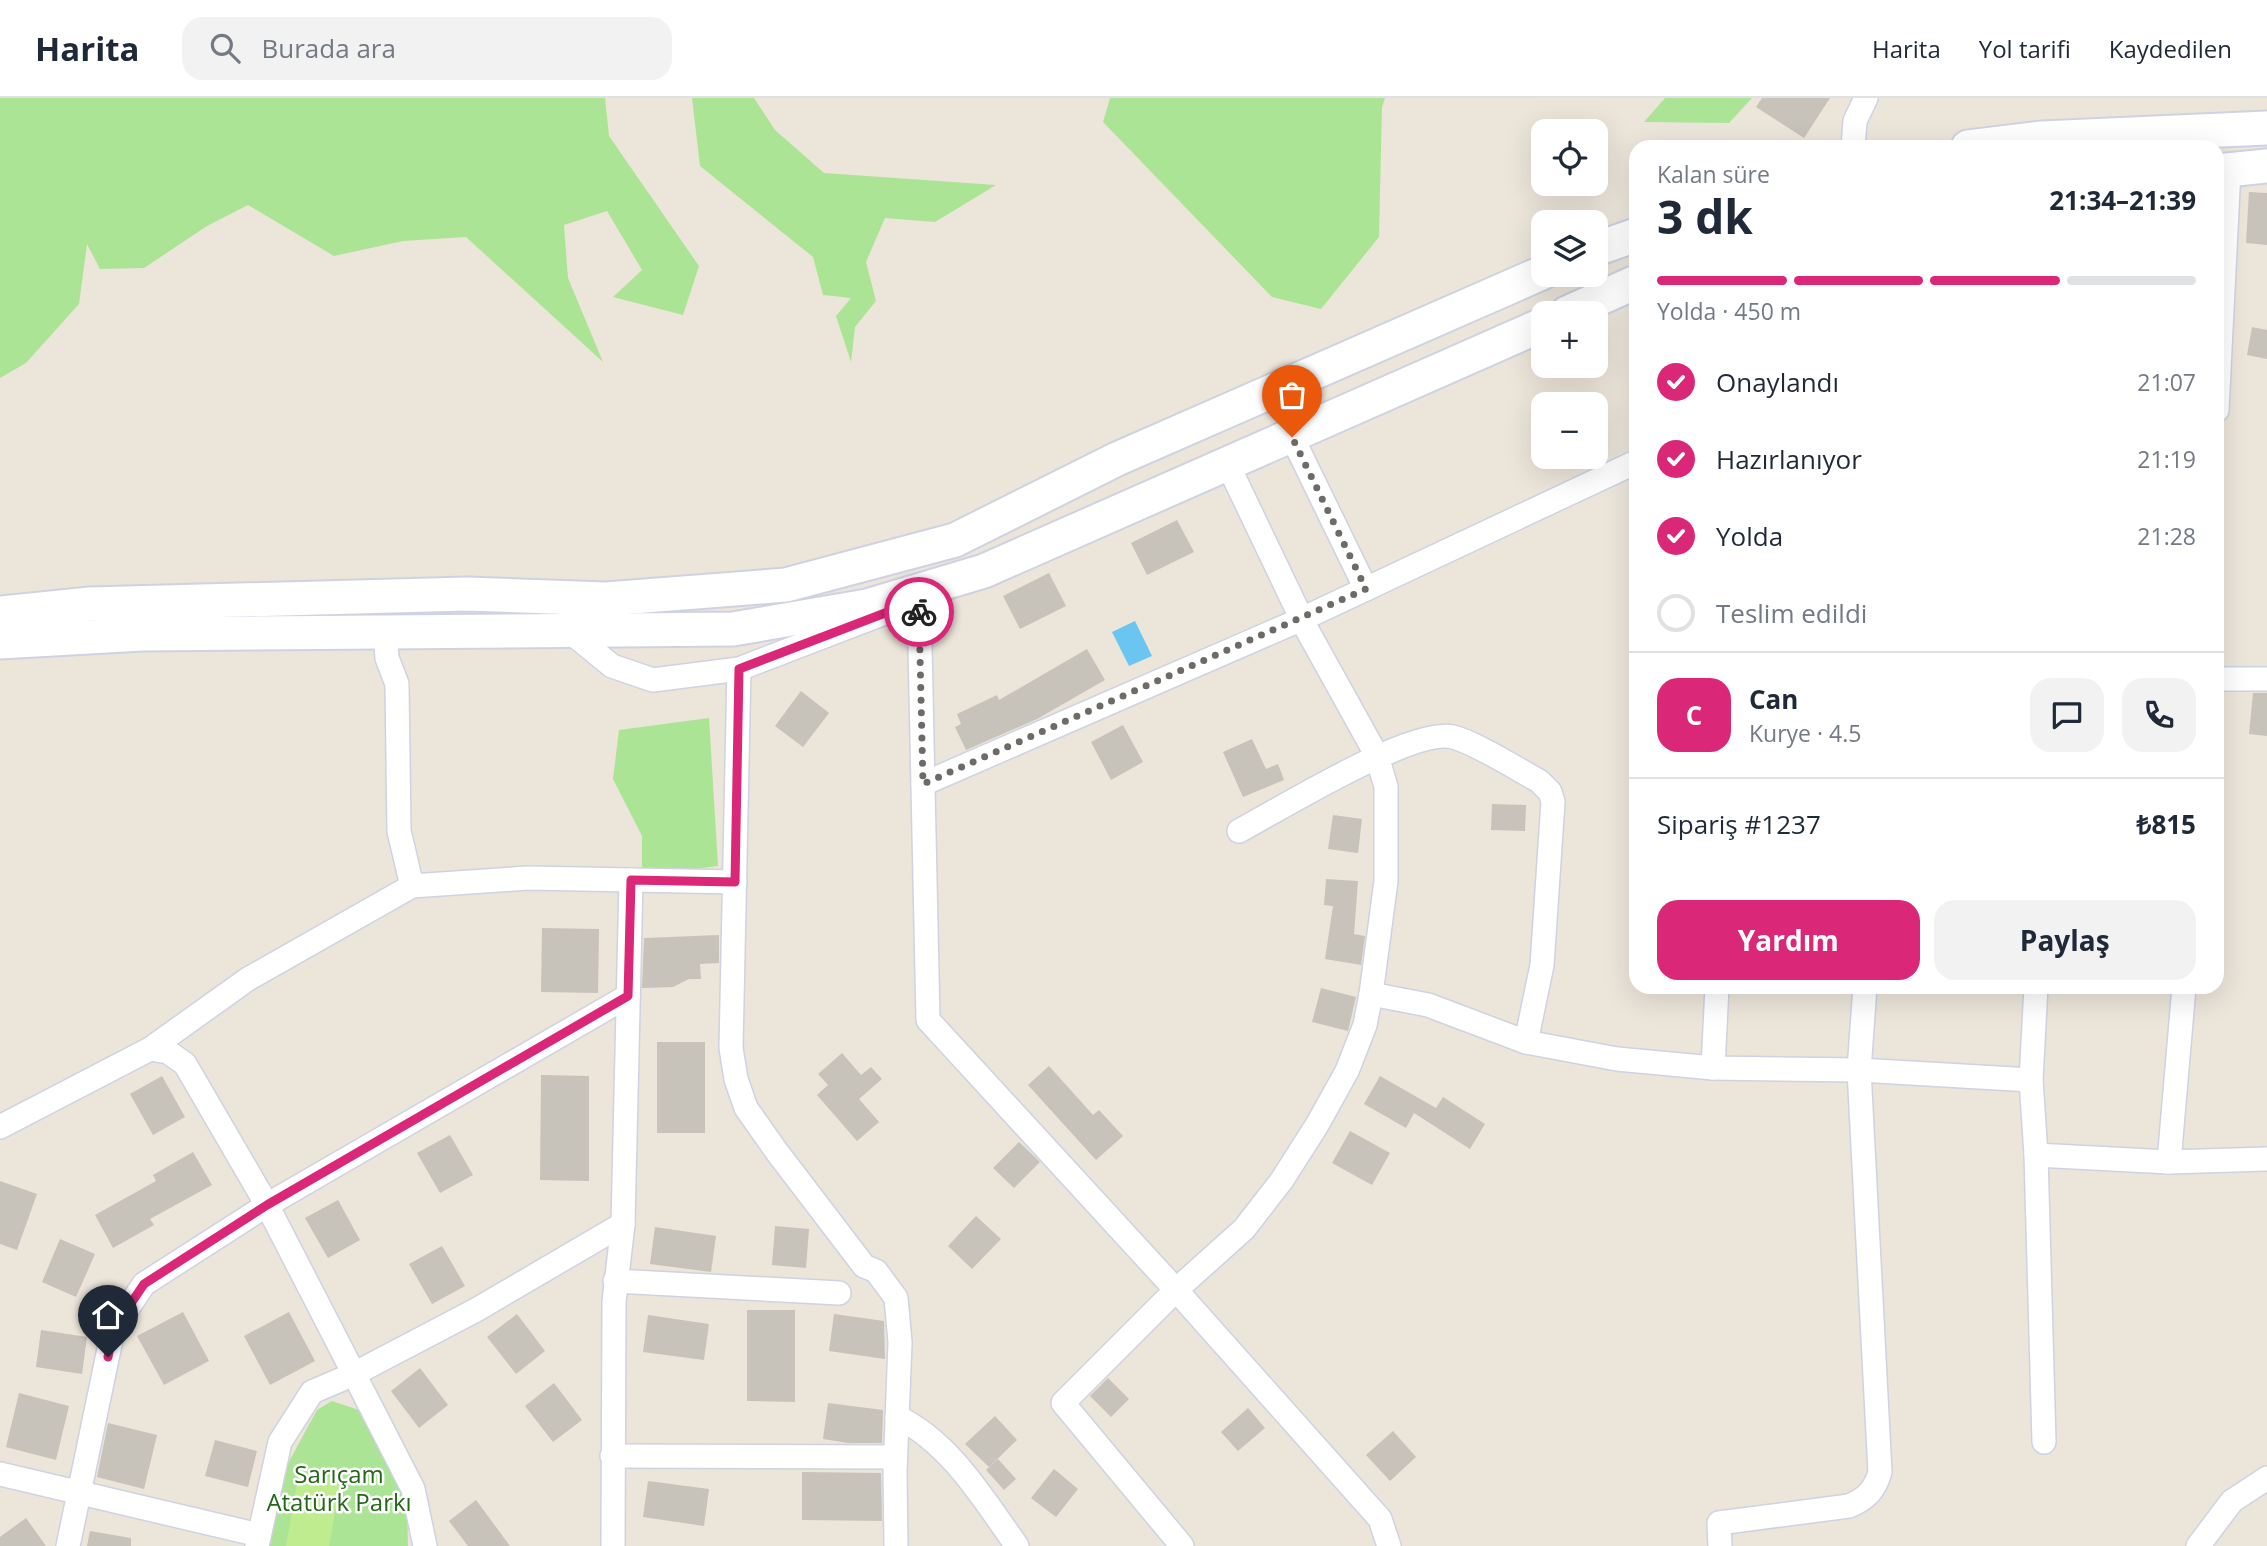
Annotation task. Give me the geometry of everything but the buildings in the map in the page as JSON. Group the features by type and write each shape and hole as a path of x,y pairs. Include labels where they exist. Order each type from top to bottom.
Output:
{"main road":[{"path":"2026,140 2267,128"},
{"path":"2224,171 2267,166"},
{"path":"1608,244 1629,237"},
{"path":"0,613 90,604 467,594 606,599 786,585 955,540 1117,459 1531,278"},
{"path":"1594,301 1629,285"},
{"path":"0,642 142,634 733,629 867,607 984,571 1531,330"}],"street":[{"path":"1854,140 1856,121 1866,98"},
{"path":"1292,437 1366,589"},
{"path":"1182,1546 1063,1404 1176,1290 1244,1229 1282,1180 1317,1125 1347,1070 1364,1025 1371,994 1386,881 1385,787 1377,756 1302,619 1228,465"},
{"path":"923,784 1302,619 1629,465"},
{"path":"568,630 612,666 653,680 739,669 919,600 984,571"},
{"path":"919,600 928,1020 1176,1290 1380,1520 1389,1546"},
{"path":"385,630 387,659 397,684 399,831 412,886"},
{"path":"739,669 731,1048 736,1079 746,1108 777,1152 864,1266 876,1271 895,1298 900,1342 895,1457 896,1546"},
{"path":"2224,679 2267,679"},
{"path":"1239,831 1377,756 1434,736 1455,737 1539,781 1549,792 1553,802 1542,965 1526,1042"},
{"path":"0,1127 150,1049 248,979 412,886 528,878 735,882"},
{"path":"613,1546 615,1282 623,1224 631,880"},
{"path":"1371,994 1428,1005 1526,1042 1616,1059 1713,1068 1858,1070 2031,1080"},
{"path":"1713,1068 1717,994"},
{"path":"1720,1546 1720,1523 1849,1506 1871,1492 1880,1472 1858,1070 1864,994"},
{"path":"2036,994 2031,1080 2036,1155 2044,1442"},
{"path":"2169,1162 2183,994"},
{"path":"68,1546 113,1330 144,1284 267,1205 628,996"},
{"path":"150,1049 168,1052 185,1064 267,1205 412,1489 425,1546"},
{"path":"2036,1155 2169,1162 2267,1159"},
{"path":"0,1474 258,1540 281,1442 293,1419 313,1392 354,1374 476,1310 623,1224"},
{"path":"615,1282 839,1293"},
{"path":"897,1417 915,1425 949,1457 981,1495 1017,1546"},
{"path":"612,1456 895,1457"},
{"path":"2199,1546 2232,1501 2267,1478"}],"green space":[{"path":"0,98 605,98 609,136 699,266 683,315 613,297 642,270 607,211 564,225 568,278 603,362 466,237 403,241 334,256 248,205 207,226 144,268 100,269 87,244 79,304 26,363 0,378"},
{"path":"692,98 754,98 775,130 824,173 996,185 935,222 885,218 866,262 876,301 855,327 851,362 836,316 851,298 823,295 813,257 700,166"},
{"path":"1110,98 1385,98 1382,107 1379,237 1321,309 1272,297 1103,122"},
{"path":"1665,98 1752,98 1729,123 1644,122"},
{"path":"709,718 718,866 642,876 642,836 613,779 619,730"},
{"name":"Sarıçam Atatürk Parkı","path":"332,1401 362,1411 407,1503 408,1546 265,1546 286,1467 317,1410"},
{"path":"299,1472 341,1480 329,1546 286,1546"}],"water":[{"path":"1135,621 1152,656 1129,666 1112,632"}],"way so far":[{"path":"919,612 923,784 1366,589 1292,437"}],"route":[{"path":"108,1357 113,1330 144,1284 267,1205 628,996 631,880 735,882 739,669 919,600 919,612"}]}
